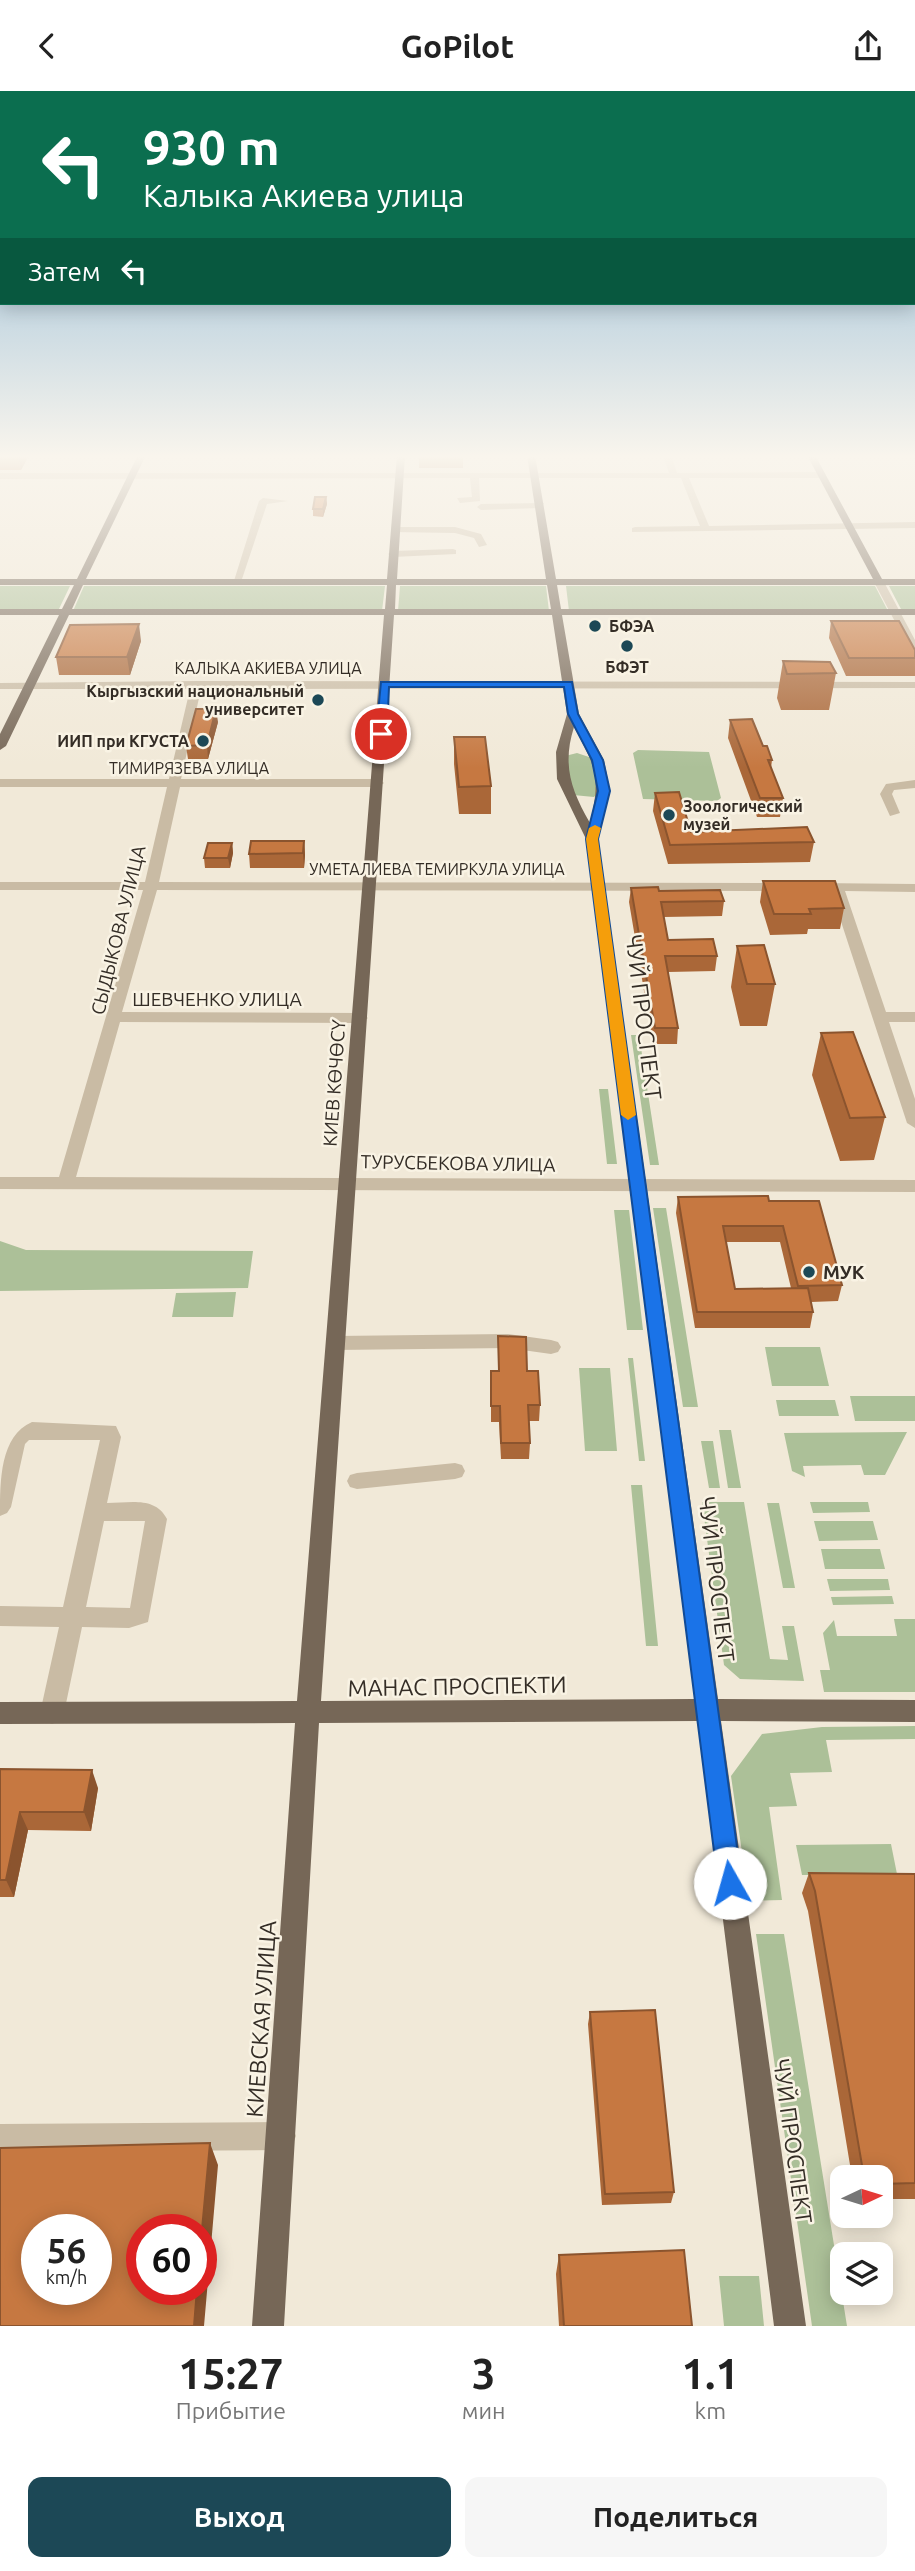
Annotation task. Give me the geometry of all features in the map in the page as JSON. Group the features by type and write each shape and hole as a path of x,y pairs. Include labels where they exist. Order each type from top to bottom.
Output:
{"main road":[{"path":"0,746 91,559"},
{"name":"КИЕВ КӨЧӨСҮ","path":"309,1714 393,559"},
{"name":"ЧУЙ ПРОСПЕКТ","path":"549,559 573,714 598,760 604,791 592,839 790,2326"},
{"path":"867,559 879,582"},
{"path":"0,582 915,582"},
{"path":"0,612 915,612"},
{"name":"ЧУЙ ПРОСПЕКТ","path":"573,714 559,760 565,792 592,839"},
{"name":"МАНАС ПРОСПЕКТИ","path":"0,1713 309,1714 706,1709 915,1711"},
{"name":"КИЕВСКАЯ УЛИЦА","path":"268,2326 309,1714"}],"street":[{"path":"236,582 244,559"},
{"path":"879,582 915,650"},
{"name":"СЫДЫКОВА УЛИЦА","path":"66,1183 116,1017 151,886 172,784 197,684"},
{"name":"КАЛЫКА АКИЕВА УЛИЦА","path":"0,686 915,685"},
{"name":"ТИМИРЯЗЕВА УЛИЦА","path":"0,783 378,783"},
{"path":"894,813 887,793 890,787 915,784"},
{"name":"УМЕТАЛИЕВА ТЕМИРКУЛА УЛИЦА","path":"0,886 915,888"},
{"path":"836,887 880,1017 910,1094 915,1123"},
{"name":"ШЕВЧЕНКО УЛИЦА","path":"116,1017 360,1018"},
{"path":"880,1017 915,1017"},
{"name":"ТУРУСБЕКОВА УЛИЦА","path":"0,1183 915,1186"},
{"path":"336,1343 508,1341 551,1347"},
{"path":"0,1507 16,1441 22,1434 32,1430 108,1432 111,1437 52,1713"},
{"path":"357,1481 454,1471"},
{"path":"0,1616 129,1618 140,1615 144,1609 156,1518 151,1512 95,1512"},
{"path":"0,2139 282,2136"}],"green space":[{"path":"0,586 70,586 58,611 0,611"},
{"path":"84,586 385,586 382,611 73,611"},
{"path":"400,586 546,586 549,611 398,611"},
{"path":"566,586 875,586 888,611 569,611"},
{"path":"889,586 915,586 915,611 902,611"},
{"path":"638,750 709,752 721,798 717,801 643,799 633,753"},
{"path":"577,753 592,758 599,791 594,797 573,795 565,756"},
{"path":"631,1035 639,1035 659,1165 650,1165"},
{"path":"599,1089 608,1089 617,1164 607,1164"},
{"path":"653,1208 666,1208 698,1407 683,1407"},
{"path":"614,1210 629,1210 643,1330 627,1330"},
{"path":"0,1241 26,1250 253,1251 248,1288 0,1291"},
{"path":"236,1292 233,1317 172,1317 176,1293"},
{"path":"765,1347 820,1347 829,1386 772,1386"},
{"path":"628,1358 633,1358 645,1461 639,1461"},
{"path":"579,1368 610,1368 617,1451 585,1451"},
{"path":"850,1396 915,1396 915,1421 855,1421"},
{"path":"776,1400 835,1400 839,1416 779,1416"},
{"path":"719,1430 731,1430 741,1488 728,1488"},
{"path":"907,1432 885,1475 864,1475 861,1465 803,1466 805,1477 792,1471 784,1433"},
{"path":"701,1441 713,1441 720,1488 709,1488"},
{"path":"631,1485 642,1485 658,1646 646,1646"},
{"path":"702,1502 744,1502 770,1659 788,1660 782,1626 794,1626 804,1681 740,1679 724,1665"},
{"path":"810,1502 868,1502 870,1512 813,1513"},
{"path":"767,1503 779,1503 795,1588 783,1588"},
{"path":"814,1521 873,1521 878,1540 819,1541"},
{"path":"821,1549 880,1549 885,1569 825,1569"},
{"path":"827,1579 888,1579 890,1590 830,1591"},
{"path":"892,1596 894,1604 833,1605 831,1597"},
{"path":"894,1619 915,1619 915,1692 824,1692 820,1670 830,1670 823,1633 834,1620 837,1636 897,1636"},
{"path":"915,1726 915,1739 826,1740 832,1772 790,1773 797,1806 769,1807 782,1900 749,1901 731,1776 762,1734 822,1727"},
{"path":"891,1844 897,1874 802,1875 796,1845"},
{"path":"756,1934 784,1934 834,2242 830,2242 830,2305 844,2305 847,2326 812,2326"},
{"path":"719,2276 759,2276 764,2326 724,2326"}],"building":[{"path":"831,621 899,621 915,650 915,658 849,658"},
{"path":"139,624 127,657 56,657 70,625"},
{"path":"783,661 830,662 836,673 787,674"},
{"path":"196,709 216,709 207,745 186,746"},
{"path":"752,719 763,746 767,746 772,760 768,760 783,798 760,798 730,720"},
{"path":"454,737 485,737 491,786 459,787"},
{"path":"679,792 691,832 807,827 814,842 670,845 655,793"},
{"path":"251,841 304,841 303,853 249,854"},
{"path":"208,843 232,843 228,858 204,858"},
{"path":"763,881 835,881 844,908 809,909 811,914 774,914"},
{"path":"658,887 659,891 720,890 724,901 661,902 668,940 713,939 717,956 665,956 678,1028 655,1028 631,888"},
{"path":"764,945 775,984 747,984 737,946"},
{"path":"853,1032 885,1117 850,1118 821,1033"},
{"name":"МУК","path":"768,1196 769,1201 819,1201 842,1285 798,1286 783,1226 723,1226 735,1289 808,1288 813,1312 697,1312 678,1197"},
{"path":"498,1336 526,1337 527,1371 538,1371 540,1405 528,1405 530,1443 501,1443 500,1406 491,1406 491,1371 499,1371"},
{"path":"0,1769 92,1770 84,1812 20,1812 6,1880 0,1880"},
{"path":"809,1873 915,1874 915,2183 893,2184 893,2165 862,2165 815,1891"},
{"path":"655,2010 674,2192 605,2194 590,2012"},
{"path":"210,2143 203,2214 126,2214 126,2305 196,2305 194,2326 0,2326 0,2148"},
{"path":"684,2250 692,2326 564,2326 559,2255"}],"slow traffic":[{"path":"595,828 592,839 628,1115"}],"place":[{"name":"БФЭА","path":"595,626"},
{"name":"БФЭТ","path":"627,646"},
{"name":"Кыргызский национальный университет","path":"318,700"},
{"name":"ИИП при КГУСТА","path":"203,741"},
{"name":"Зоологический музей","path":"669,815"},
{"name":"МУК","path":"809,1272"}],"route":[{"path":"381,734 385,684 569,684 573,714 598,760 604,791 592,839 730,1883"}]}
